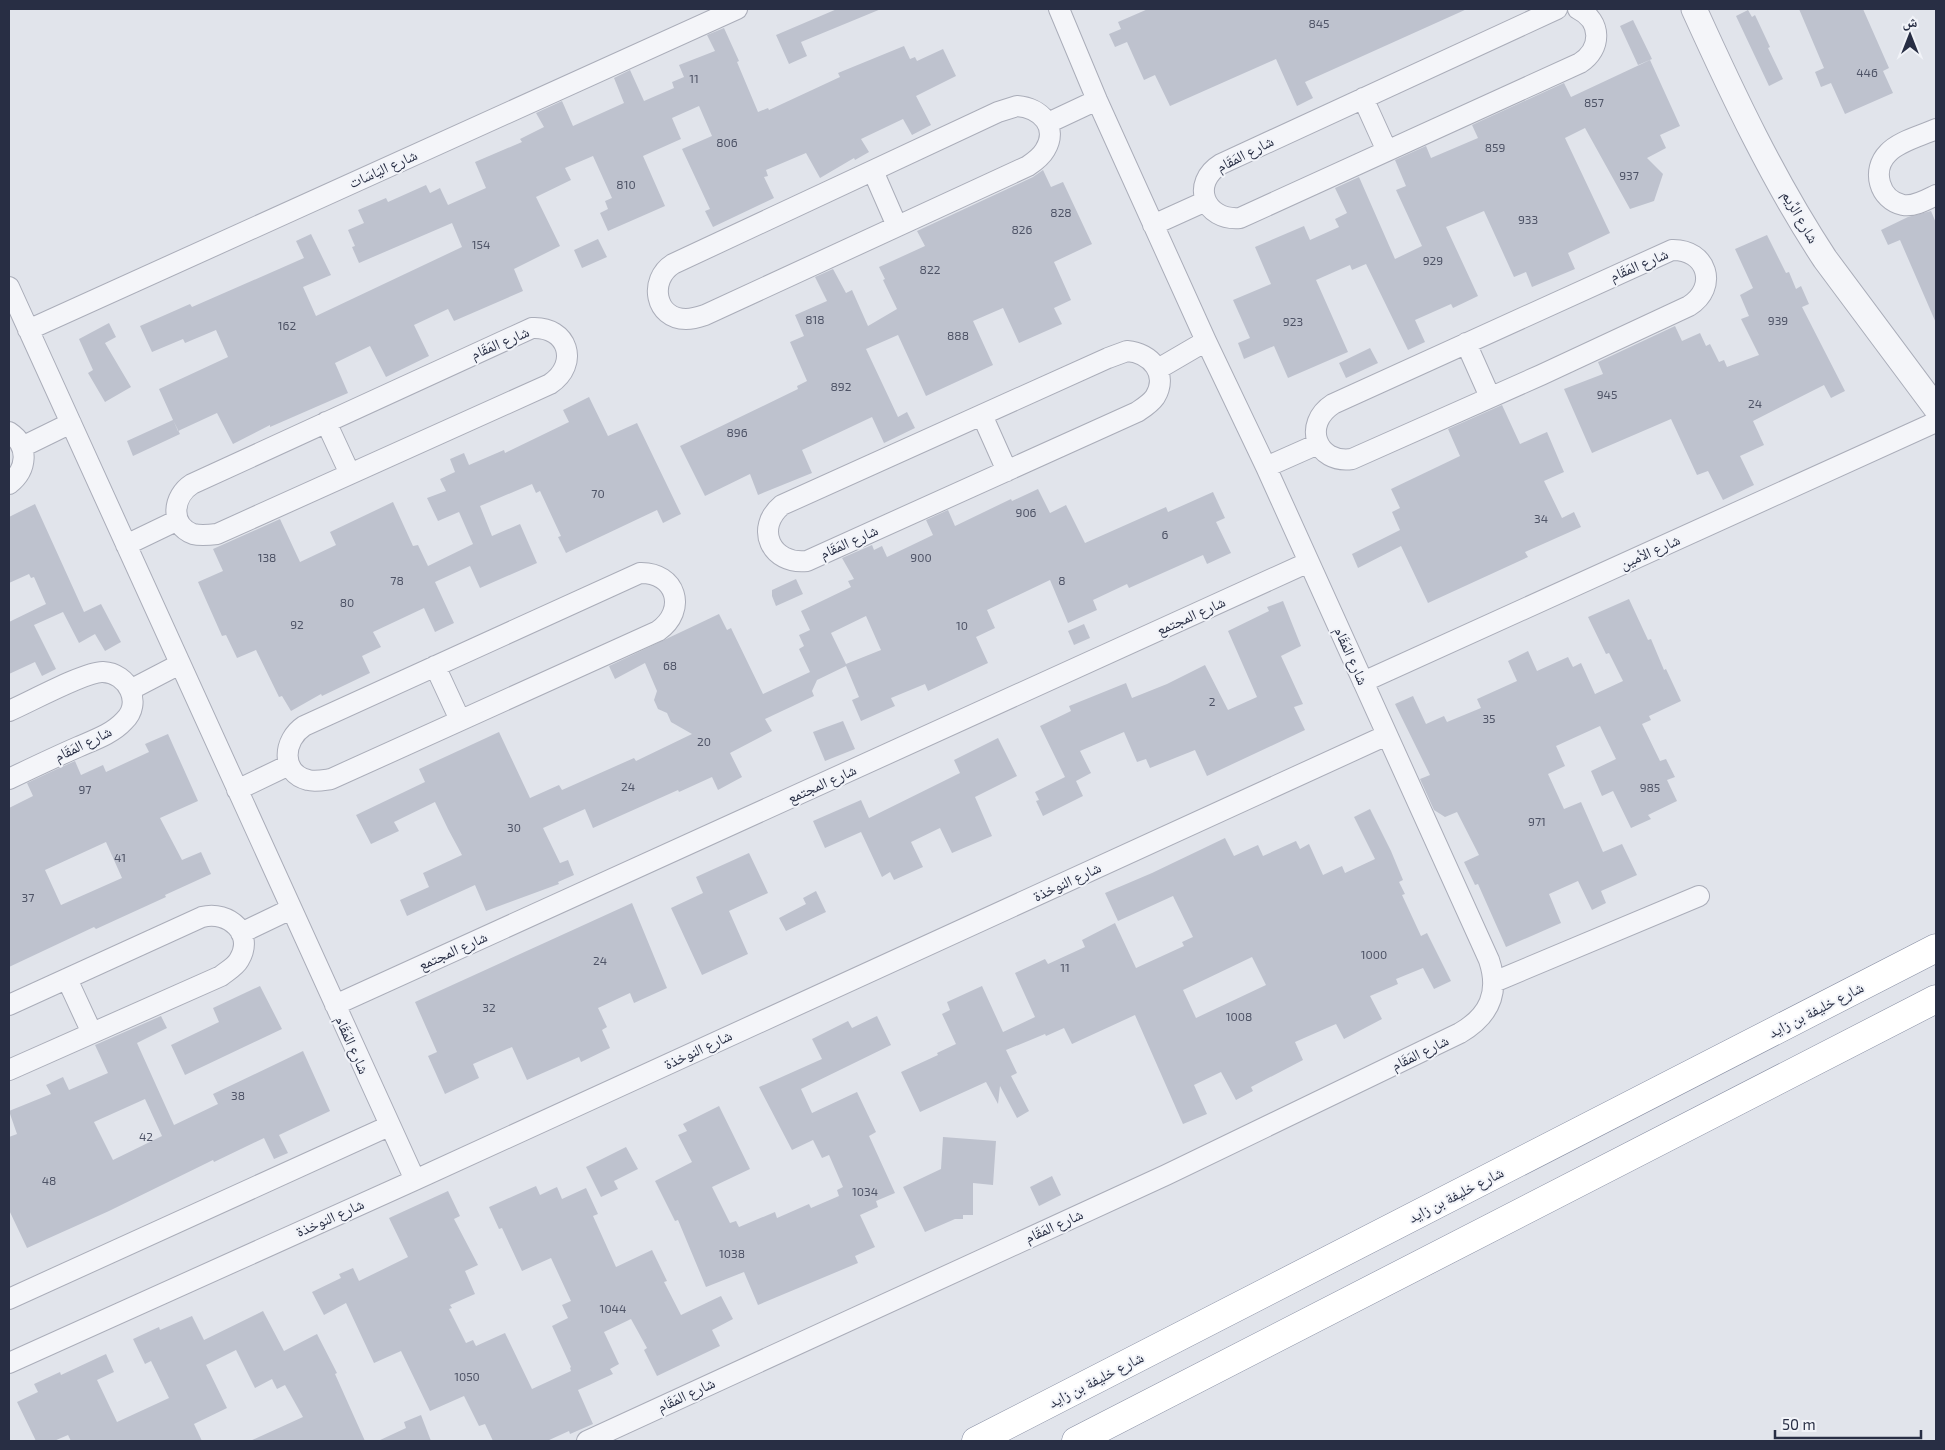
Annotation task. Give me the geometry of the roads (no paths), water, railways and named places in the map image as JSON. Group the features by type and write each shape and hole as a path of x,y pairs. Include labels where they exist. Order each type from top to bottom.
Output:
{"highway":[{"name":"شارع خليفة بن زايد","path":"976,1441 1936,948"},
{"path":"1076,1441 1936,999"}],"street":[{"name":"شارع اليَاسَات","path":"28,330 736,9"},
{"name":"شارع المَقَام","path":"587,1441 1166,1176 1460,1034 1474,1025 1485,1013 1491,999 1494,982 1489,960 1266,467 1153,225 1059,9"},
{"name":"شارع المَقَام","path":"1206,201 1204,184 1213,168 1557,9"},
{"path":"1153,225 1206,201 1211,208 1224,217 1240,218 1587,58 1596,44 1596,27 1586,14 1578,9"},
{"name":"شارع الرِّيم","path":"1694,9 1742,115 1811,236 1825,259 1936,408"},
{"path":"1363,98 1387,151"},
{"path":"1048,124 1097,100"},
{"path":"1018,106 1036,110 1048,124 1050,133 1047,148 1028,166 695,318 672,316 662,305 657,291 660,276 664,269 873,171 998,112 1018,106"},
{"path":"1936,129 1889,151 1883,159 1878,175 1883,190 1888,197 1904,205 1914,204 1936,195"},
{"path":"873,171 897,226"},
{"name":"شارع المَقَام","path":"1672,250 1688,252 1696,256 1705,270 1706,287 1702,295 1689,306 1490,397 1352,460 1336,459 1329,456 1318,444 1316,426 1319,416 1333,404 1672,250"},
{"name":"شارع المَقَام","path":"9,287 415,1180"},
{"name":"شارع المَقَام","path":"532,328 541,328 556,334 566,348 566,365 563,373 550,384 350,474 217,534 194,534 182,526 176,512 176,504 184,489 532,328"},
{"path":"1158,369 1206,341"},
{"path":"1466,343 1490,397"},
{"name":"شارع المَقَام","path":"1127,351 1145,355 1158,369 1160,379 1154,398 1137,412 806,561 799,562 784,558 777,553 769,540 769,524 771,517 782,505 982,415 1127,351"},
{"path":"982,415 1006,471"},
{"path":"326,422 350,474"},
{"name":"شارع الأمين","path":"1363,682 1936,422"},
{"path":"22,446 70,423"},
{"path":"9,432 18,439 24,456 23,466 19,475 9,484"},
{"path":"1266,467 1318,444"},
{"path":"126,545 178,520"},
{"name":"شارع المجتمع","path":"335,1005 1309,562"},
{"path":"640,573 648,573 664,579 674,594 676,602 674,611 665,626 460,720 331,779 307,780 294,772 290,765 287,747 296,731 640,573"},
{"path":"9,711 81,678 100,672 110,672 119,676 126,682 130,690 180,664"},
{"path":"435,666 460,720"},
{"name":"شارع المَقَام","path":"9,779 120,726 132,710 133,700 130,690"},
{"name":"شارع النوخذة","path":"9,1363 415,1180 1387,735"},
{"path":"237,790 290,765"},
{"path":"1494,982 1699,896"},
{"path":"241,933 291,909"},
{"path":"9,1005 192,921 211,915 229,919 236,925 244,943 238,962 221,976 9,1070"},
{"path":"67,978 92,1034"},
{"path":"9,1299 389,1126"}]}
